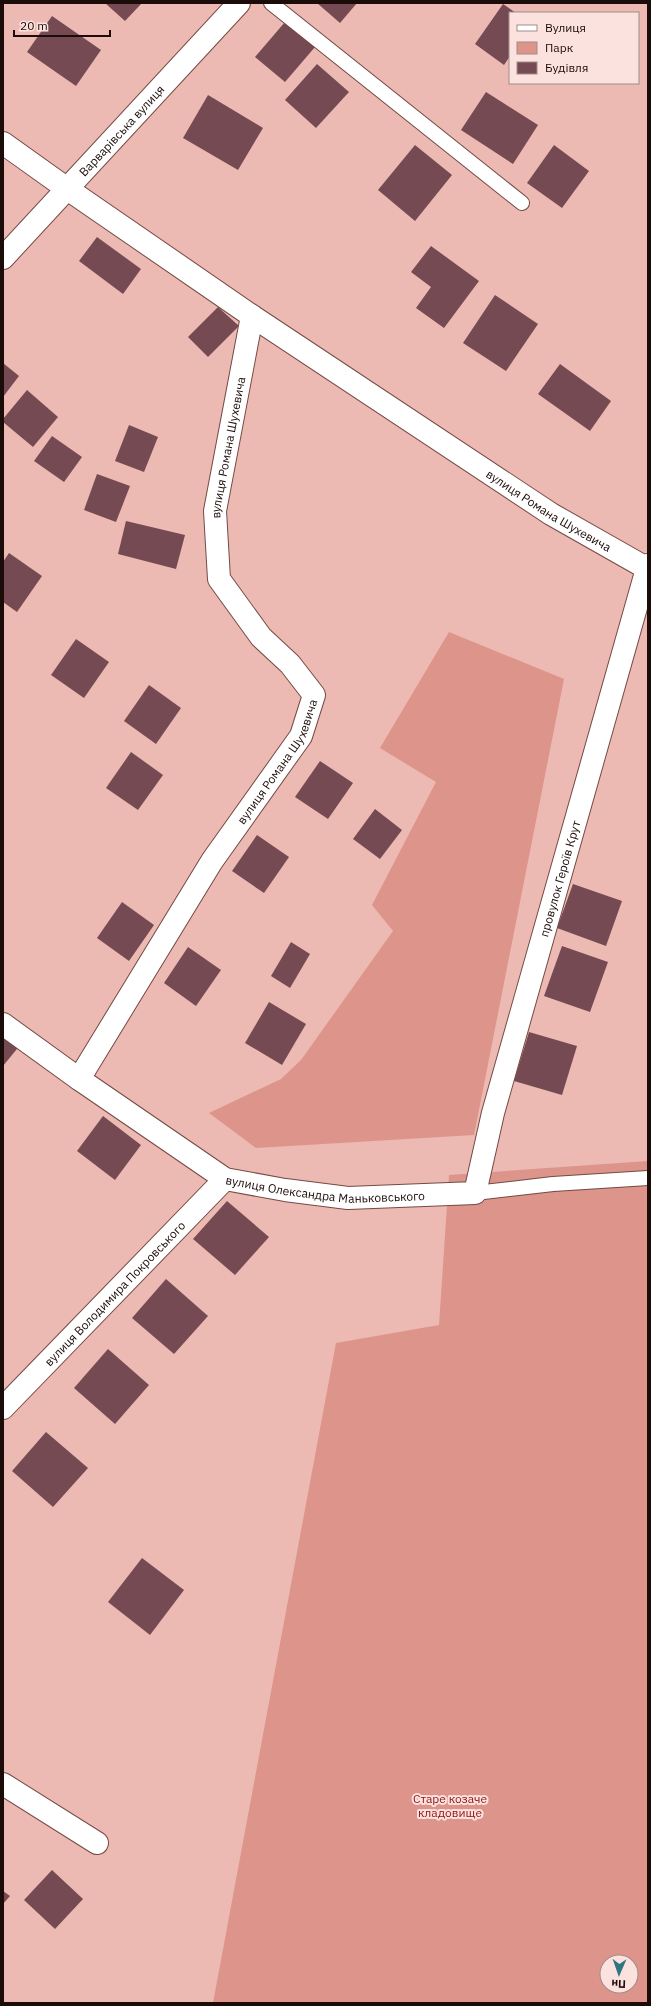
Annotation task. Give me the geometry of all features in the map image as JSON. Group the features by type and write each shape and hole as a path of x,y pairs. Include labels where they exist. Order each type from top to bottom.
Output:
{"street":[{"name":"Варварівська вулиця","path":"3,258 66,188 239,3"},
{"name":"вулиця Романа Шухевича","path":"3,143 252,316 551,514 648,568"},
{"name":"вулиця Романа Шухевича","path":"79,1079 212,861 301,736 314,695 290,664 261,637 219,579 215,512 252,316"},
{"name":"провулок Героїв Крут","path":"475,1193 493,1114 648,568"},
{"name":"вулиця Олександра Маньковського","path":"3,1024 79,1079 225,1179 285,1190 348,1198 475,1193"},
{"name":"вулиця Володимира Покровського","path":"3,1408 225,1179"},
{"path":"3,1784 97,1843"}],"lane":[{"path":"270,3 522,203"},
{"name":"вулиця Олександра Маньковського","path":"475,1193 553,1184 648,1178"}],"green space":[{"path":"449,632 564,679 474,1135 256,1148 209,1113 281,1079 301,1060 393,931 372,905 436,782 380,748"},
{"name":"Старе козаче кладовище","path":"648,1161 648,2003 213,2003 336,1343 439,1325 449,1175"}],"building":[{"path":"105,3 142,3 125,21"},
{"path":"317,3 357,3 340,23"},
{"path":"503,4 515,12 509,12 509,58 504,65 475,44"},
{"path":"52,16 101,50 76,86 27,52"},
{"path":"285,22 315,47 285,82 255,57"},
{"path":"317,64 349,92 316,128 285,100"},
{"path":"486,92 538,125 513,164 461,130"},
{"path":"208,95 263,128 238,170 183,138"},
{"path":"415,145 452,175 415,221 378,190"},
{"path":"554,145 589,171 562,208 527,183"},
{"path":"97,237 141,269 123,294 79,261"},
{"path":"431,246 479,281 444,328 416,308 431,287 411,272"},
{"path":"495,295 538,324 506,371 463,343"},
{"path":"218,307 239,326 208,357 188,337"},
{"path":"3,363 19,376 3,397"},
{"path":"560,364 611,401 590,431 538,394"},
{"path":"27,390 58,417 33,447 3,422 3,419"},
{"path":"129,425 158,437 144,472 115,461"},
{"path":"52,436 82,457 64,482 34,461"},
{"path":"97,474 130,486 116,522 84,510"},
{"path":"126,521 185,535 176,569 118,554"},
{"path":"9,553 42,576 17,612 3,602 3,562"},
{"path":"76,639 109,662 84,698 51,675"},
{"path":"149,685 181,708 156,744 124,721"},
{"path":"131,752 163,775 138,810 106,788"},
{"path":"320,761 353,783 328,819 295,797"},
{"path":"375,809 402,830 380,859 353,839"},
{"path":"257,835 289,857 264,893 232,871"},
{"path":"573,884 622,901 606,946 557,928"},
{"path":"122,902 154,925 129,961 97,938"},
{"path":"291,942 310,954 290,988 271,976"},
{"path":"562,946 608,962 590,1012 544,996"},
{"path":"188,947 221,970 196,1006 164,983"},
{"path":"269,1002 306,1024 282,1065 245,1043"},
{"path":"3,1030 21,1044 3,1066"},
{"path":"529,1032 577,1046 562,1095 514,1081"},
{"path":"103,1116 141,1145 115,1180 77,1151"},
{"path":"227,1201 269,1237 235,1275 193,1239"},
{"path":"166,1279 208,1316 174,1354 132,1318"},
{"path":"108,1349 149,1385 115,1424 74,1388"},
{"path":"46,1432 88,1468 53,1507 12,1471"},
{"path":"142,1558 184,1590 150,1635 108,1602"},
{"path":"52,1870 83,1899 55,1929 24,1900"},
{"path":"3,1891 10,1896 3,1904"}]}
